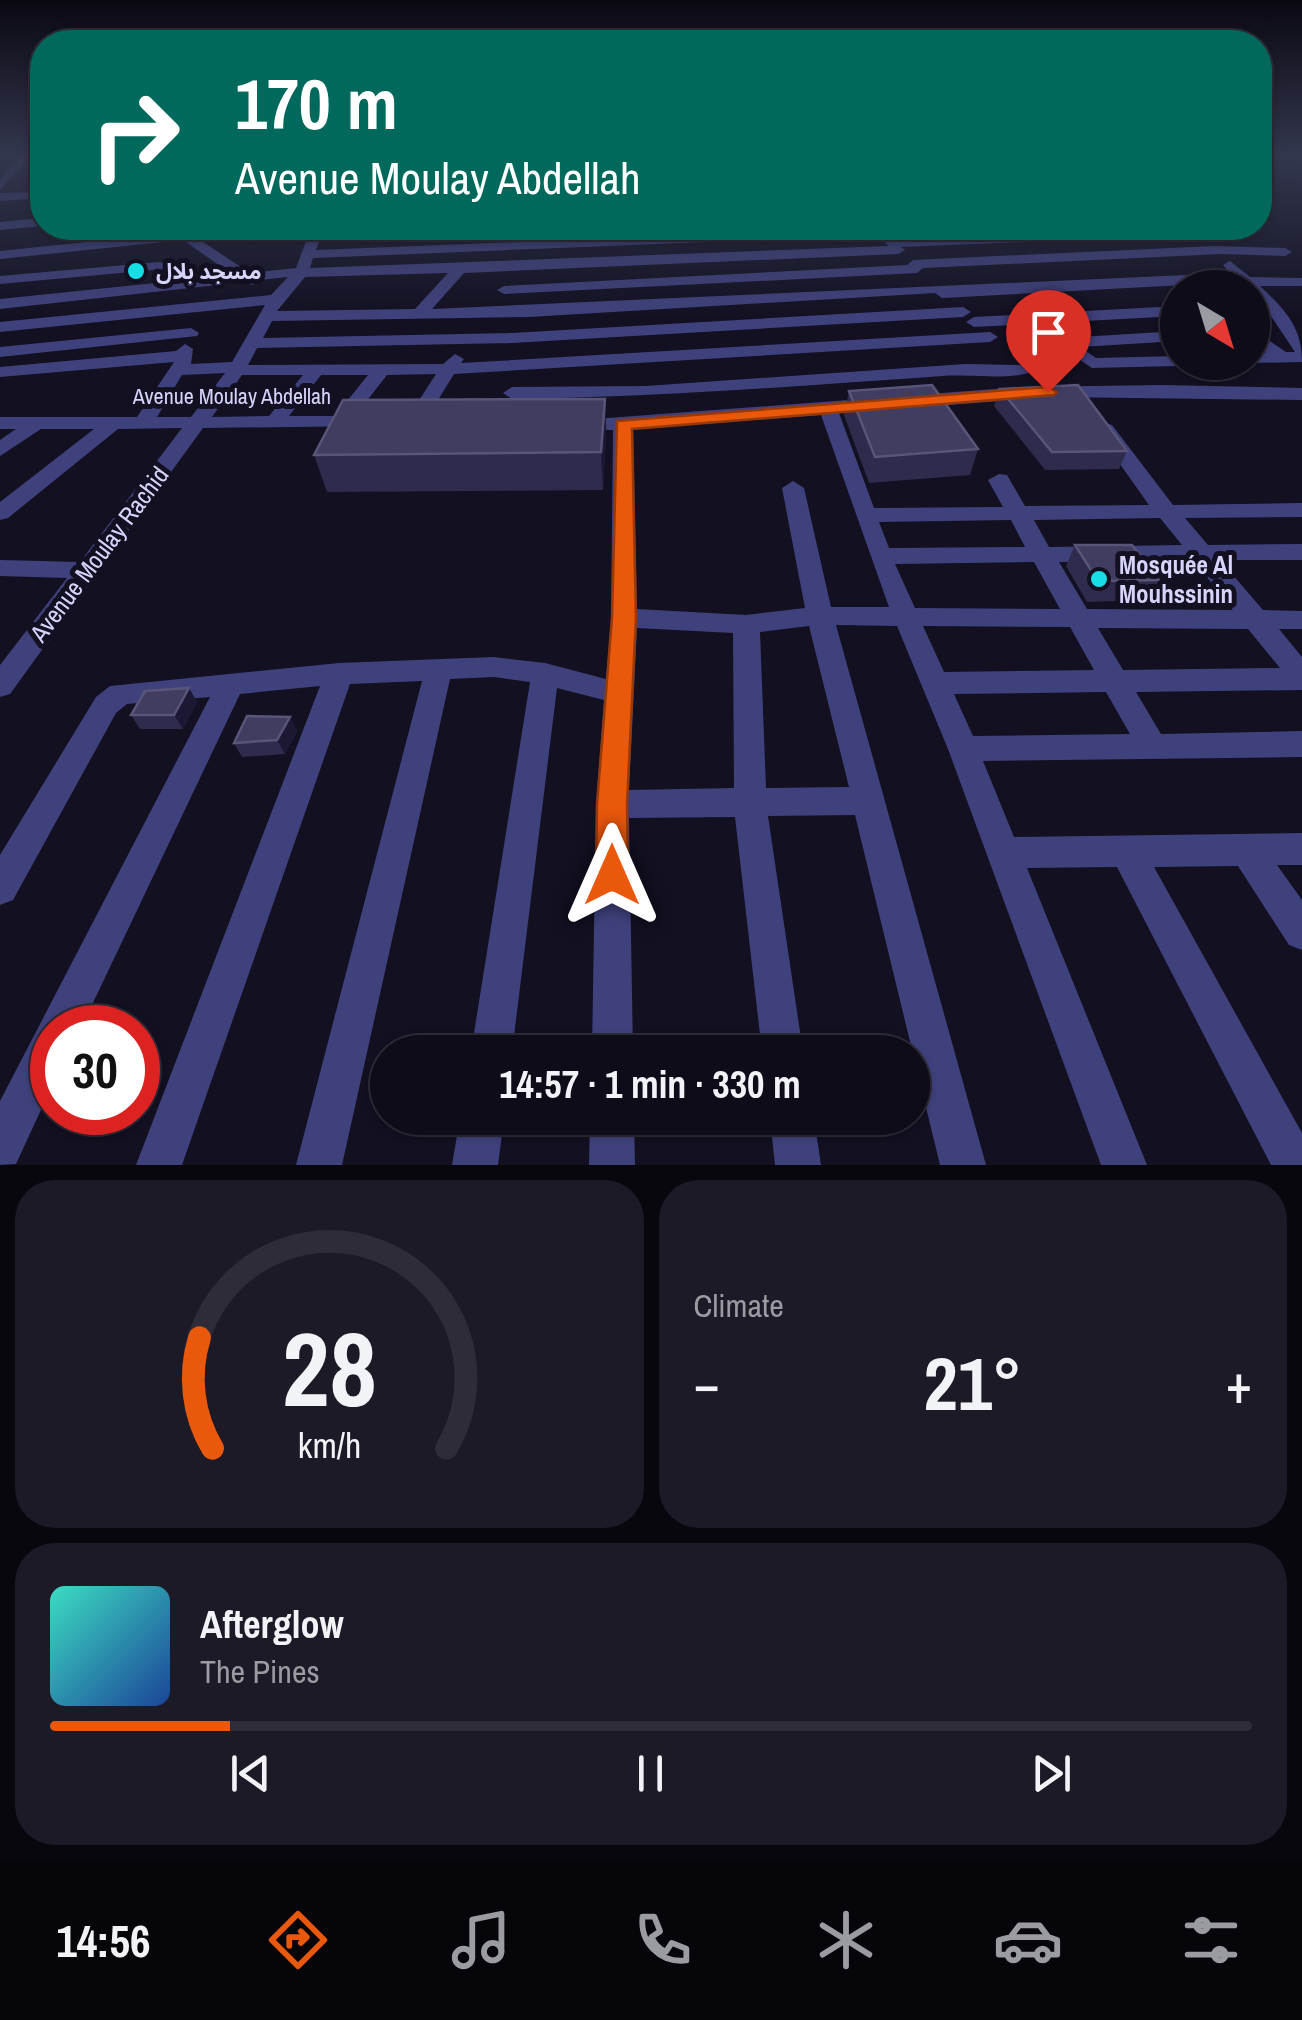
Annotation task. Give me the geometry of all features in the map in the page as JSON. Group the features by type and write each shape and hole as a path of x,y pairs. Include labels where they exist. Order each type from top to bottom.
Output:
{"street":[{"path":"0,226 30,225"},
{"path":"0,241 30,234"},
{"path":"5,303 25,278 41,240"},
{"path":"0,255 88,240"},
{"path":"80,296 86,272 102,240"},
{"path":"192,240 277,297"},
{"path":"295,273 308,240"},
{"path":"295,273 309,254 311,240"},
{"path":"433,250 436,240"},
{"path":"309,254 615,240"},
{"path":"746,240 754,257"},
{"path":"5,303 295,273 754,257 873,240"},
{"path":"889,240 1048,392"},
{"path":"1020,240 1112,314"},
{"path":"1203,240 1235,270"},
{"path":"504,290 1044,259 1215,251 1285,252"},
{"path":"619,264 634,307 668,358"},
{"path":"0,280 158,266"},
{"path":"448,369 518,267"},
{"path":"419,314 459,269"},
{"name":"Avenue Moulay Rachid","path":"0,686 237,368 295,273"},
{"path":"1270,280 1302,282"},
{"path":"267,316 488,314 1160,282"},
{"path":"1270,302 1302,296"},
{"path":"0,327 277,297"},
{"path":"145,420 180,366 204,304"},
{"path":"250,343 469,339 1160,312"},
{"path":"1270,313 1302,353 1270,358"},
{"path":"342,370 390,314"},
{"path":"0,352 191,333"},
{"path":"0,372 180,366 448,369 990,337"},
{"path":"1160,337 1063,343 1092,363 1160,361"},
{"path":"1270,348 1282,358"},
{"path":"0,384 180,366"},
{"name":"Avenue Moulay Abdellah","path":"0,423 406,422 448,369"},
{"path":"512,393 646,392 965,369 1026,370"},
{"path":"275,422 316,370"},
{"path":"340,421 381,370"},
{"path":"555,424 623,424 1048,392 1302,394"},
{"path":"1080,392 1167,512 1302,677"},
{"path":"828,409 880,556 963,748 1124,1165"},
{"path":"0,513 117,420"},
{"path":"0,450 38,422"},
{"path":"612,1035 612,804 624,618 623,424"},
{"path":"1000,480 1152,746"},
{"path":"793,488 820,616 963,1165"},
{"path":"868,514 1302,510"},
{"path":"880,556 1302,552"},
{"path":"5,573 90,570"},
{"path":"624,618 746,624 820,616 1302,620"},
{"path":"746,624 750,803 781,1035"},
{"path":"0,888 111,699 127,692 339,674 494,667 545,674 619,693"},
{"path":"319,1165 440,668"},
{"path":"159,1165 339,674"},
{"path":"493,1035 545,674"},
{"path":"934,683 1302,677"},
{"path":"71,1005 230,683"},
{"path":"963,748 1302,744"},
{"path":"612,804 868,801"},
{"path":"1001,853 1302,849"},
{"path":"1246,850 1302,932"},
{"path":"1127,851 1295,1165"},
{"path":"0,1148 30,1087"},
{"path":"475,1165 479,1135"},
{"path":"612,1135 612,1165"},
{"path":"794,1135 798,1165"}],"building":[{"path":"932,385 978,449 875,457 849,391"},
{"path":"1078,385 1127,451 1052,452 1000,389"},
{"path":"605,399 601,452 314,455 343,400"},
{"path":"1075,545 1132,545 1159,580 1098,581"},
{"path":"189,688 174,715 131,715 145,691"},
{"path":"247,716 290,717 277,740 234,743"}],"place":[{"name":"مسجد بلال","path":"136,271"},
{"name":"Mosquée Al Mouhssinin","path":"1099,579"}],"route":[{"path":"612,875 612,804 624,618 623,424 1048,392"}]}
